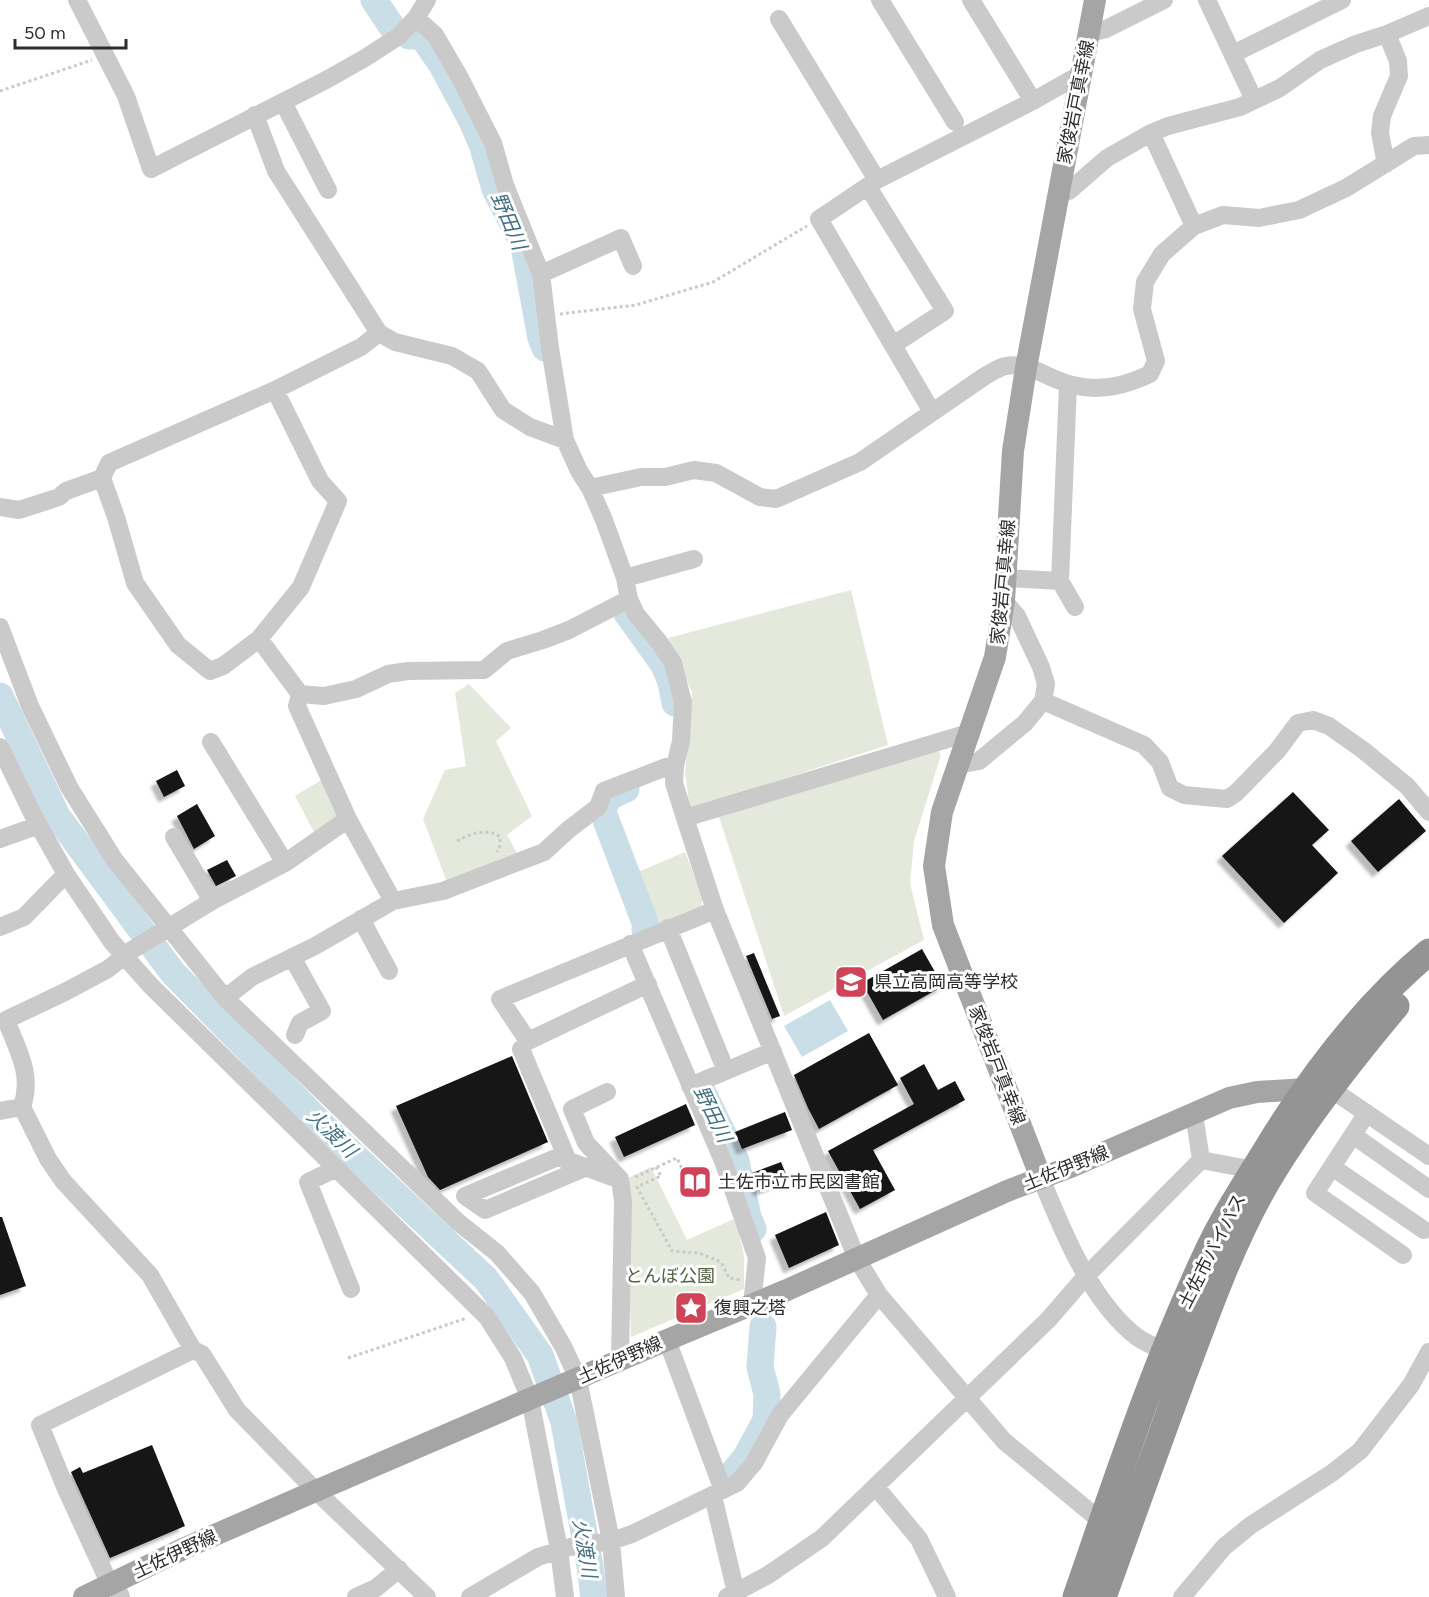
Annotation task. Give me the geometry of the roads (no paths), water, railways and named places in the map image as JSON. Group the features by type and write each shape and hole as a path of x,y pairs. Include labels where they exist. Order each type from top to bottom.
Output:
{"highway":[{"name":"土佐市バイパス","path":"1103,1597 1188,1362 1235,1244 1261,1192 1294,1140 1319,1088 1377,1000 1429,952"},
{"name":"土佐市バイパス","path":"1076,1597 1150,1384 1206,1255 1254,1170 1319,1088 1429,966"}],"main road":[{"name":"家俊岩戸真幸線","path":"1041,1178 943,925 934,866 942,812 995,657 1004,601 1013,451 1026,368 1095,0"},
{"name":"土佐伊野線","path":"84,1597 118,1590 185,1548 667,1340 753,1294 857,1259 1007,1191 1229,1098 1257,1092 1319,1088"}],"street":[{"path":"77,0 126,96 151,169 365,58 399,36 416,18 427,0"},
{"path":"880,0 955,122"},
{"path":"970,0 1033,101"},
{"path":"1090,33 1106,29 1164,0"},
{"path":"1207,0 1254,100"},
{"path":"1233,54 1342,0"},
{"path":"1059,194 1069,191 1107,158 1151,134 1168,126 1240,107 1280,88 1320,60 1429,16"},
{"path":"416,18 435,35 493,142 505,185 541,274 565,440 579,471 591,488 625,578 629,600 636,614 673,663 683,702 681,741 675,766 674,783 685,818 715,910 857,1259 879,1295 1004,1441 1102,1522"},
{"path":"779,19 945,311 893,345"},
{"path":"1386,164 1380,133 1382,116 1399,76 1398,61 1387,34"},
{"path":"932,412 819,219 873,183 1072,79 1081,79"},
{"path":"283,102 328,190"},
{"path":"255,115 276,171 380,333 395,342 452,356 478,371 503,410 530,427 565,440"},
{"path":"1151,134 1194,226"},
{"path":"591,488 641,477 665,477 694,470 716,473 760,497 776,499 860,462 985,376 1006,366 1026,368 1068,384 1095,388 1131,382 1150,374 1156,361 1142,309 1145,282 1162,254 1194,226 1223,216 1258,218 1299,210 1346,188 1414,146 1429,144"},
{"path":"541,274 621,237 633,266"},
{"path":"0,507 19,510 59,497 66,491 102,478 110,463 275,390 361,347 380,333"},
{"path":"1068,384 1060,581 1075,607"},
{"path":"102,478 135,583 178,645 210,671 223,666 260,639 302,587 338,501 320,481 275,390"},
{"path":"625,578 694,559"},
{"path":"1006,578 1060,581"},
{"path":"260,639 300,694 324,696 356,689 388,674 484,670 507,651 569,630 629,600"},
{"path":"958,765 979,761 1024,723 1043,701 1046,684 1041,667 1017,616 1004,601"},
{"path":"0,627 30,706 69,787 114,859 164,930 225,998 458,1222 497,1253 532,1293 564,1348 574,1380 616,1597"},
{"path":"300,694 297,706 348,819 393,902"},
{"path":"1043,701 1144,745 1160,762 1170,788 1184,795 1227,799 1236,793 1277,751 1298,723 1313,720 1329,726 1363,750 1407,786 1429,812"},
{"path":"685,818 968,733"},
{"path":"211,742 285,863"},
{"path":"0,747 66,874 112,942 128,953 150,985 483,1313 513,1358 532,1398 565,1548 565,1597"},
{"path":"225,998 252,977 393,902 443,891 544,852 598,807 604,791 666,767 675,766"},
{"path":"348,819 285,863 212,901 128,953 108,969 65,992 2,1015 27,1073 26,1094 22,1107 48,1159 63,1181 150,1275 193,1350 202,1354 237,1410 315,1491 427,1597"},
{"path":"0,839 39,825"},
{"path":"174,837 212,901"},
{"path":"0,927 24,917 66,874"},
{"path":"648,984 528,1041 500,999 715,910"},
{"path":"361,919 389,971"},
{"path":"668,928 726,1071"},
{"path":"630,944 698,1082 757,1258 753,1294"},
{"path":"292,957 322,1011 300,1023 295,1035"},
{"path":"521,1049 568,1161"},
{"path":"698,1082 773,1051"},
{"path":"1319,1088 1367,1113 1424,1153 1404,1172"},
{"path":"607,1092 572,1109 586,1143 620,1181 623,1202 620,1360"},
{"path":"0,1112 22,1107"},
{"path":"1367,1113 1315,1193 1403,1255"},
{"path":"1194,1114 1201,1160"},
{"path":"1353,1135 1429,1189"},
{"path":"485,1210 465,1196 558,1157 620,1181"},
{"path":"1201,1160 1254,1170"},
{"path":"667,1340 718,1493 733,1596 822,1538 1048,1320 1087,1275 1201,1160"},
{"path":"458,1222 587,1167"},
{"path":"1332,1167 1424,1230"},
{"path":"335,1169 308,1182 351,1289"},
{"path":"1041,1178 1065,1235 1087,1275 1112,1313 1138,1338 1188,1362"},
{"path":"470,1597 538,1557 565,1548 607,1542 632,1534 737,1483 754,1463 780,1415 879,1295"},
{"path":"118,1590 106,1576 66,1489 40,1425 193,1350"},
{"path":"1182,1597 1224,1547 1251,1525 1332,1473 1360,1451 1412,1385 1429,1352"},
{"path":"876,1486 919,1539 944,1596"},
{"path":"356,1597 376,1588 399,1569"}],"water":[{"path":"830,1000 848,1031 802,1057 784,1026"}],"waterway":[{"name":"野田川","path":"374,0 396,33"},
{"name":"野田川","path":"409,36 422,36 442,65 482,144 495,189 522,241 541,338 545,348"},
{"name":"野田川","path":"626,612 664,665 671,682 675,703"},
{"name":"火渡川","path":"0,696 57,816 173,973 331,1134 486,1279 540,1355 564,1422 594,1597"},
{"name":"野田川","path":"626,789 608,800 603,812 646,925 645,930"},
{"name":"野田川","path":"701,1089 736,1161 748,1217 753,1229"},
{"name":"野田川","path":"727,1480 746,1457 766,1420 767,1394 760,1367 763,1327"}],"place":[{"name":"県立高岡高等学校","path":"851,982"},
{"name":"土佐市立市民図書館","path":"695,1182"},
{"name":"復興之塔","path":"691,1308"}],"park label":[{"name":"とんぼ公園","path":"670,1276"}]}
